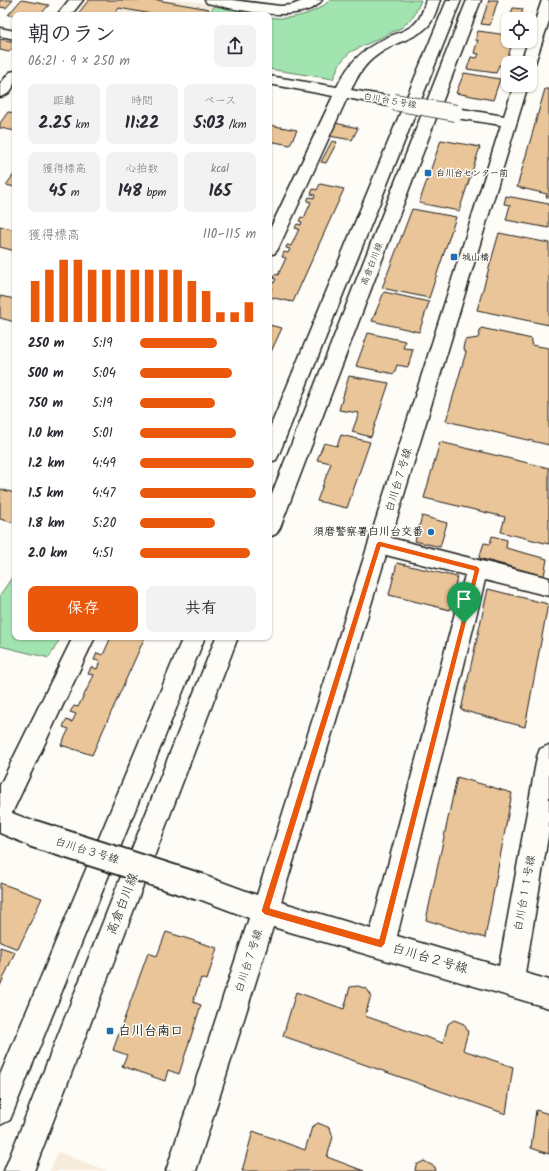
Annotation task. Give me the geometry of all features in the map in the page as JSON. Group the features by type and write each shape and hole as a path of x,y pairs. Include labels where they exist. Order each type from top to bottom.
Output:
{"street":[{"path":"66,12 76,0"},
{"path":"212,0 279,11 297,9 315,0"},
{"path":"272,243 344,93 352,71 361,60 389,42 412,32 424,22 433,0"},
{"path":"272,447 454,0"},
{"name":"高倉白川線","path":"272,520 474,0"},
{"path":"534,56 544,3"},
{"path":"0,32 12,34"},
{"path":"0,93 12,79"},
{"name":"白川台５号線","path":"272,81 510,122"},
{"name":"白川台７号線","path":"181,1171 265,911 519,92"},
{"path":"379,544 549,587"},
{"path":"381,944 477,569"},
{"path":"0,812 83,640"},
{"path":"0,1110 193,640"},
{"name":"高倉白川線","path":"19,1171 226,640"},
{"name":"白川台１１号線","path":"510,982 549,761"},
{"name":"白川台３号線","path":"0,821 32,834 200,887 265,911"},
{"name":"白川台２号線","path":"265,911 549,994"}],"shaded area":[{"path":"86,0 186,0 215,5 210,12 76,12"},
{"path":"58,1152 84,1162 107,1171 50,1171"}],"green space":[{"path":"330,0 421,0 414,16 401,28 350,52 340,63 333,79 272,69 272,17 285,18 302,15 310,13"},
{"path":"215,5 247,12 210,12"},
{"path":"12,577 12,640 59,640 49,658 0,646 0,595"}],"building":[{"path":"0,0 13,0 6,8 0,7"},
{"path":"21,0 49,5 43,12 12,12 12,15 8,15"},
{"path":"89,0 157,0 209,9 207,12 141,12 119,8 116,12 79,12"},
{"path":"489,0 498,0 490,25 481,24"},
{"path":"513,8 523,9 522,12 512,12"},
{"path":"478,31 501,34 501,48 511,48 508,56 501,56 501,65 499,65 496,73 467,69 471,57 477,58 479,54 474,53 478,40 475,40"},
{"path":"0,39 12,41 12,48 9,52 0,50"},
{"path":"464,73 500,79 493,100 456,93"},
{"path":"545,89 549,89 549,197 546,197 547,194 517,187"},
{"path":"8,112 12,113 12,130 0,128 0,123"},
{"path":"335,123 358,128 352,140 329,136"},
{"path":"272,126 297,130 290,145 272,142"},
{"path":"441,140 480,147 459,211 419,203"},
{"path":"332,141 337,142 326,163 321,162"},
{"path":"12,177 12,186 6,185"},
{"path":"320,184 344,189 293,302 272,298 272,282 274,283 276,279 273,278 275,274 278,275 286,258 282,257 284,252 288,253 290,249 286,248 287,245 291,246 299,229 295,228 297,224 301,225 302,222 299,221 301,217 304,218 311,202 307,201 309,197 314,198 315,195 311,194 313,189 317,190"},
{"path":"506,196 549,204 549,228 506,220 510,205 504,204"},
{"path":"412,209 456,217 429,298 382,288"},
{"path":"0,226 12,229 12,250 0,247"},
{"path":"499,233 549,243 549,325 477,310"},
{"path":"384,292 429,302 419,332 372,321"},
{"path":"0,296 12,298 12,321 0,318"},
{"path":"272,326 282,328 272,350"},
{"path":"481,328 532,339 531,345 549,348 549,445 446,421 466,352 463,348 465,340 478,338"},
{"path":"368,333 405,341 403,348 413,349 408,367 397,365 394,374 356,366"},
{"path":"349,376 389,383 371,437 352,432 359,413 339,410"},
{"path":"341,435 370,442 347,508 317,501 331,463 317,460 324,443 337,446"},
{"path":"440,442 549,468 549,544 501,532 505,517 424,498"},
{"path":"0,489 12,492 12,522 0,519"},
{"name":"須磨警察署白川台交番","path":"422,516 447,523 440,547 415,541"},
{"path":"492,536 507,540 506,548 547,559 544,576 479,558 484,543 490,544"},
{"path":"397,563 457,577 450,610 389,595"},
{"path":"488,589 548,604 525,727 461,710"},
{"path":"110,640 144,640 92,755 61,745 69,729 63,727 66,720 72,722 76,714 70,712 74,706 78,707 94,675 88,674 91,667 97,669 100,661 94,660 97,653 103,655"},
{"path":"457,777 512,793 485,938 426,920"},
{"path":"0,883 42,898 18,949 0,942"},
{"path":"166,932 217,948 207,980 201,978 193,1002 201,1005 179,1074 168,1070 165,1081 122,1066 127,1055 113,1050 148,953 157,956"},
{"path":"0,947 15,952 0,986"},
{"path":"358,986 367,989 371,995 365,1016 443,1043 448,1024 454,1020 464,1024 468,1032 463,1050 513,1067 506,1114 283,1036 296,992 344,1009 350,987"},
{"path":"536,1110 549,1114 549,1154 531,1148"},
{"path":"318,1123 330,1128 333,1137 327,1157 364,1171 242,1171 253,1131 305,1150 312,1127"},
{"path":"424,1161 435,1167 436,1171 415,1171 416,1165"}],"place":[{"name":"白川台センター前","path":"428,173"},
{"name":"城山橋","path":"454,257"},
{"name":"須磨警察署白川台交番","path":"431,532"},
{"name":"白川台南口","path":"110,1031"}],"route":[{"path":"379,544 477,569 464,623 381,944 265,911 379,544"}]}
